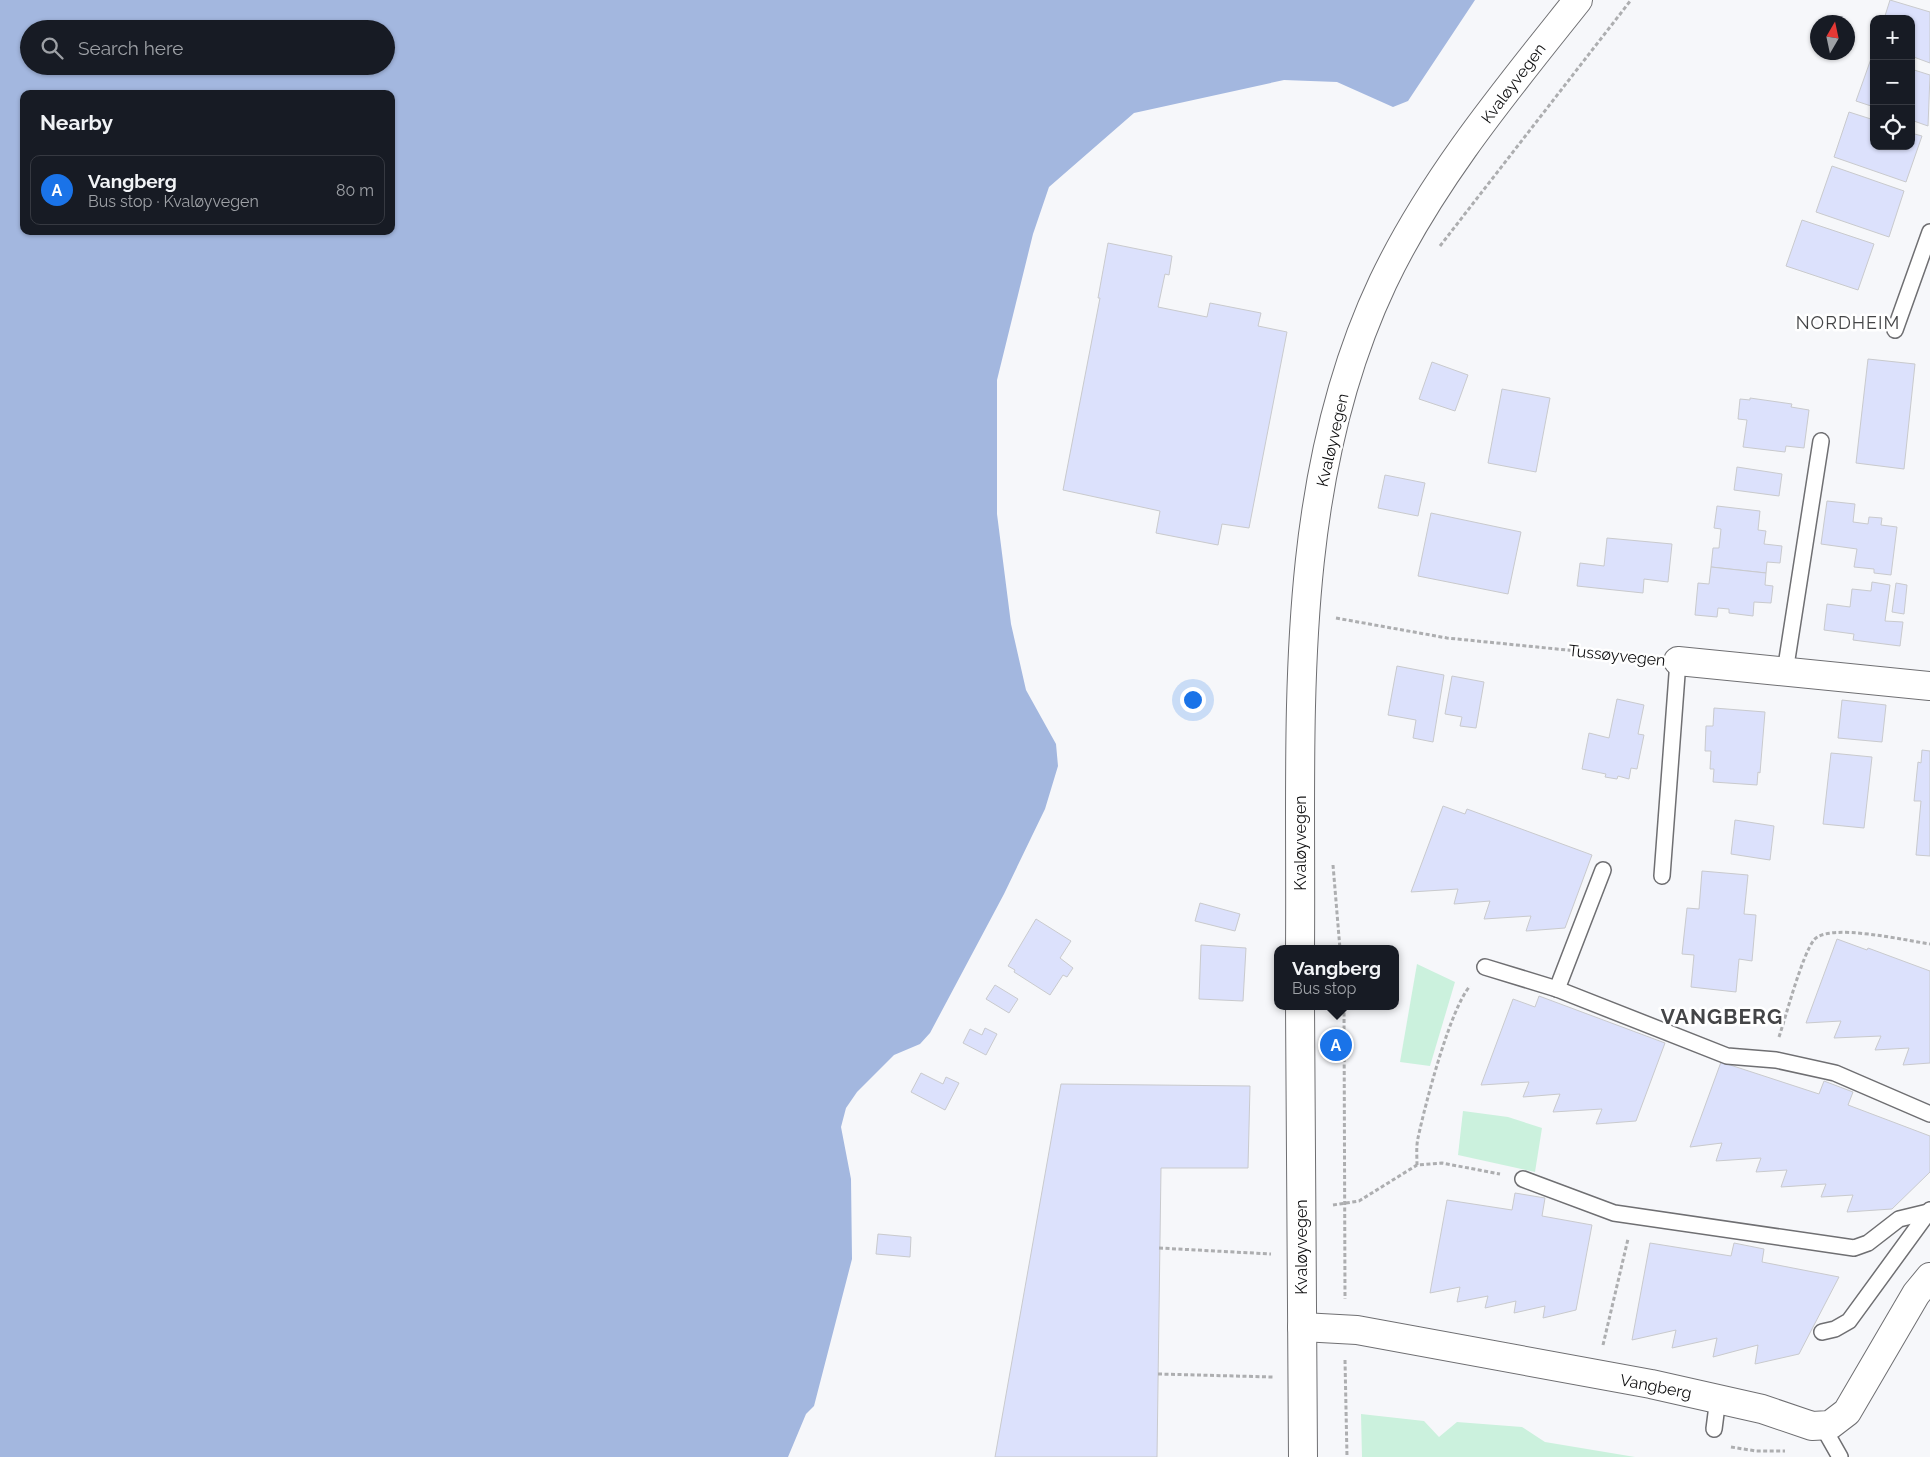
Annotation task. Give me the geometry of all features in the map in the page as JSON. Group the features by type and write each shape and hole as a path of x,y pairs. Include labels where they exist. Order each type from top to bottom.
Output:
{"street":[{"name":"Kvaløyvegen","path":"1300,945 1301,675 1316,513 1336,412 1353,358 1383,282 1411,232 1460,155 1493,109 1578,0"},
{"name":"Tussøyvegen","path":"1678,662 1930,686"},
{"name":"Kvaløyvegen","path":"1300,1010 1303,1457"},
{"path":"1823,1427 1837,1422 1857,1398 1916,1294 1930,1277"},
{"name":"Vangberg","path":"1302,1327 1357,1330 1718,1398 1762,1409 1812,1426 1823,1427"}],"lane":[{"path":"1895,330 1930,232"},
{"path":"1785,672 1821,441"},
{"path":"1662,876 1678,662"},
{"path":"1557,989 1603,870"},
{"path":"1485,967 1557,989 1727,1056 1776,1060 1835,1073 1930,1114"},
{"path":"1523,1179 1614,1213 1854,1248 1868,1243 1899,1219 1929,1211"},
{"path":"1822,1332 1835,1329 1849,1321 1929,1211"},
{"path":"1714,1429 1718,1398"},
{"path":"1823,1427 1840,1457"}],"path":[{"path":"1436,252 1631,0"},
{"name":"Tussøyvegen","path":"1306,612 1447,638 1678,662"},
{"path":"1776,1060 1777,1041 1814,940 1824,933 1841,931 1930,944"},
{"path":"1417,1165 1417,1140 1457,1008 1468,988 1485,967"},
{"path":"1344,1010 1345,1299"},
{"path":"1344,1205 1359,1201 1417,1165 1442,1163 1523,1179"},
{"path":"1602,1349 1627,1247 1631,1215"},
{"path":"1160,1248 1274,1254"},
{"path":"1345,1357 1347,1457"},
{"path":"1158,1374 1278,1377"}],"green space":[{"path":"1417,964 1455,982 1430,1066 1400,1062"},
{"path":"1463,1111 1508,1117 1542,1128 1535,1172 1458,1155"},
{"path":"1361,1414 1424,1421 1439,1437 1457,1422 1522,1427 1545,1442 1635,1457 1362,1457"}],"water":[{"path":"0,0 1475,0 1408,101 1393,107 1337,82 1284,80 1134,113 1049,187 1033,234 997,380 997,514 1011,624 1026,690 1056,744 1058,766 1045,809 1004,894 930,1033 920,1044 894,1055 857,1092 846,1108 841,1127 851,1179 852,1259 814,1406 806,1414 788,1457 0,1457"}],"building":[{"path":"1890,0 1930,12 1930,63 1915,57 1915,15 1885,15"},
{"path":"1870,62 1870,106 1856,101"},
{"path":"1915,70 1930,75 1928,126 1915,121"},
{"path":"1849,112 1870,119 1870,150 1915,150 1915,134 1922,136 1906,182 1834,157"},
{"path":"1832,166 1904,191 1889,237 1816,212"},
{"path":"1802,220 1874,244 1858,290 1786,266"},
{"path":"1108,243 1172,256 1169,275 1165,274 1158,307 1207,317 1210,303 1261,313 1258,326 1287,332 1249,528 1222,524 1218,545 1156,533 1160,511 1063,490 1100,298 1098,298"},
{"path":"1868,359 1915,364 1904,469 1856,463"},
{"path":"1432,362 1468,375 1455,411 1419,399"},
{"path":"1502,389 1550,398 1536,472 1488,463"},
{"path":"1750,398 1792,404 1791,407 1809,410 1804,448 1786,446 1785,452 1743,447 1747,420 1738,419 1740,399 1750,400"},
{"path":"1737,467 1782,474 1779,496 1734,490"},
{"path":"1385,475 1425,483 1418,516 1378,508"},
{"path":"1827,501 1855,504 1853,522 1868,524 1869,517 1882,518 1881,525 1897,527 1891,575 1874,573 1874,569 1854,567 1857,549 1821,544"},
{"path":"1717,506 1760,511 1758,530 1766,531 1764,544 1782,546 1780,563 1767,562 1766,573 1711,567 1713,548 1719,548 1721,529 1714,528"},
{"path":"1431,513 1521,532 1508,594 1418,576"},
{"path":"1607,538 1672,544 1668,582 1644,579 1643,593 1577,586 1580,563 1604,566"},
{"path":"1711,567 1766,573 1765,585 1773,586 1771,603 1754,602 1753,616 1729,613 1729,609 1718,608 1717,617 1695,615 1698,583 1709,584"},
{"path":"1872,582 1890,585 1885,621 1903,622 1900,646 1853,640 1854,634 1824,630 1827,604 1850,607 1852,589 1871,591"},
{"path":"1896,583 1907,585 1904,614 1892,612"},
{"path":"1397,666 1444,675 1433,742 1413,738 1416,720 1388,715"},
{"path":"1452,676 1484,682 1476,728 1460,726 1462,717 1445,714"},
{"path":"1617,699 1644,705 1638,734 1644,735 1637,769 1631,768 1629,779 1618,776 1617,779 1605,777 1606,774 1582,769 1589,733 1609,738"},
{"path":"1842,700 1886,705 1882,742 1838,738"},
{"path":"1714,708 1765,712 1760,773 1758,772 1757,785 1713,782 1714,769 1710,769 1711,751 1705,751 1706,726 1713,726"},
{"path":"1922,750 1930,751 1930,856 1916,855 1921,801 1914,801 1918,762 1921,763"},
{"path":"1831,753 1872,757 1864,828 1823,824"},
{"path":"1443,806 1465,814 1467,809 1592,855 1565,928 1526,931 1531,916 1484,919 1490,901 1454,904 1458,889 1411,892"},
{"path":"1735,820 1774,826 1770,860 1731,854"},
{"path":"1702,871 1748,875 1744,914 1756,915 1752,961 1739,959 1736,992 1691,987 1694,955 1682,954 1687,908 1699,909"},
{"path":"1200,903 1240,914 1235,931 1195,921"},
{"path":"1036,919 1071,941 1060,958 1073,968 1067,977 1063,975 1050,995 1014,972 1015,970 1008,966"},
{"path":"1837,939 1867,950 1868,948 1930,971 1930,1063 1903,1065 1909,1048 1875,1050 1881,1036 1834,1038 1841,1021 1806,1023"},
{"path":"1201,945 1246,948 1243,1001 1199,999"},
{"path":"995,985 1018,999 1009,1013 986,999"},
{"path":"1539,996 1665,1043 1636,1121 1596,1124 1602,1109 1553,1112 1560,1094 1523,1097 1529,1082 1481,1085 1513,999 1535,1007"},
{"path":"985,1028 997,1034 986,1055 963,1043 970,1029 982,1035"},
{"path":"1721,1062 1819,1094 1824,1081 1853,1092 1848,1105 1930,1136 1930,1172 1892,1209 1847,1212 1853,1195 1821,1197 1826,1184 1781,1187 1787,1170 1756,1172 1761,1158 1716,1161 1722,1143 1690,1147"},
{"path":"921,1073 943,1084 946,1077 959,1083 945,1110 911,1092"},
{"path":"1061,1084 1250,1086 1248,1168 1161,1168 1157,1457 995,1457"},
{"path":"1515,1193 1545,1198 1542,1216 1592,1225 1576,1310 1543,1318 1545,1306 1514,1313 1516,1301 1485,1308 1488,1296 1457,1302 1460,1287 1430,1293 1447,1200 1512,1210"},
{"path":"878,1234 911,1237 910,1257 876,1254"},
{"path":"1650,1243 1731,1256 1734,1243 1764,1249 1762,1262 1839,1277 1799,1354 1755,1364 1758,1345 1713,1357 1717,1338 1672,1348 1676,1330 1632,1340"}],"place":[{"name":"Vangberg","path":"1336,1045"}],"district":[{"name":"NORDHEIM","path":"1848,323"},
{"name":"VANGBERG","path":"1722,1017"}]}
